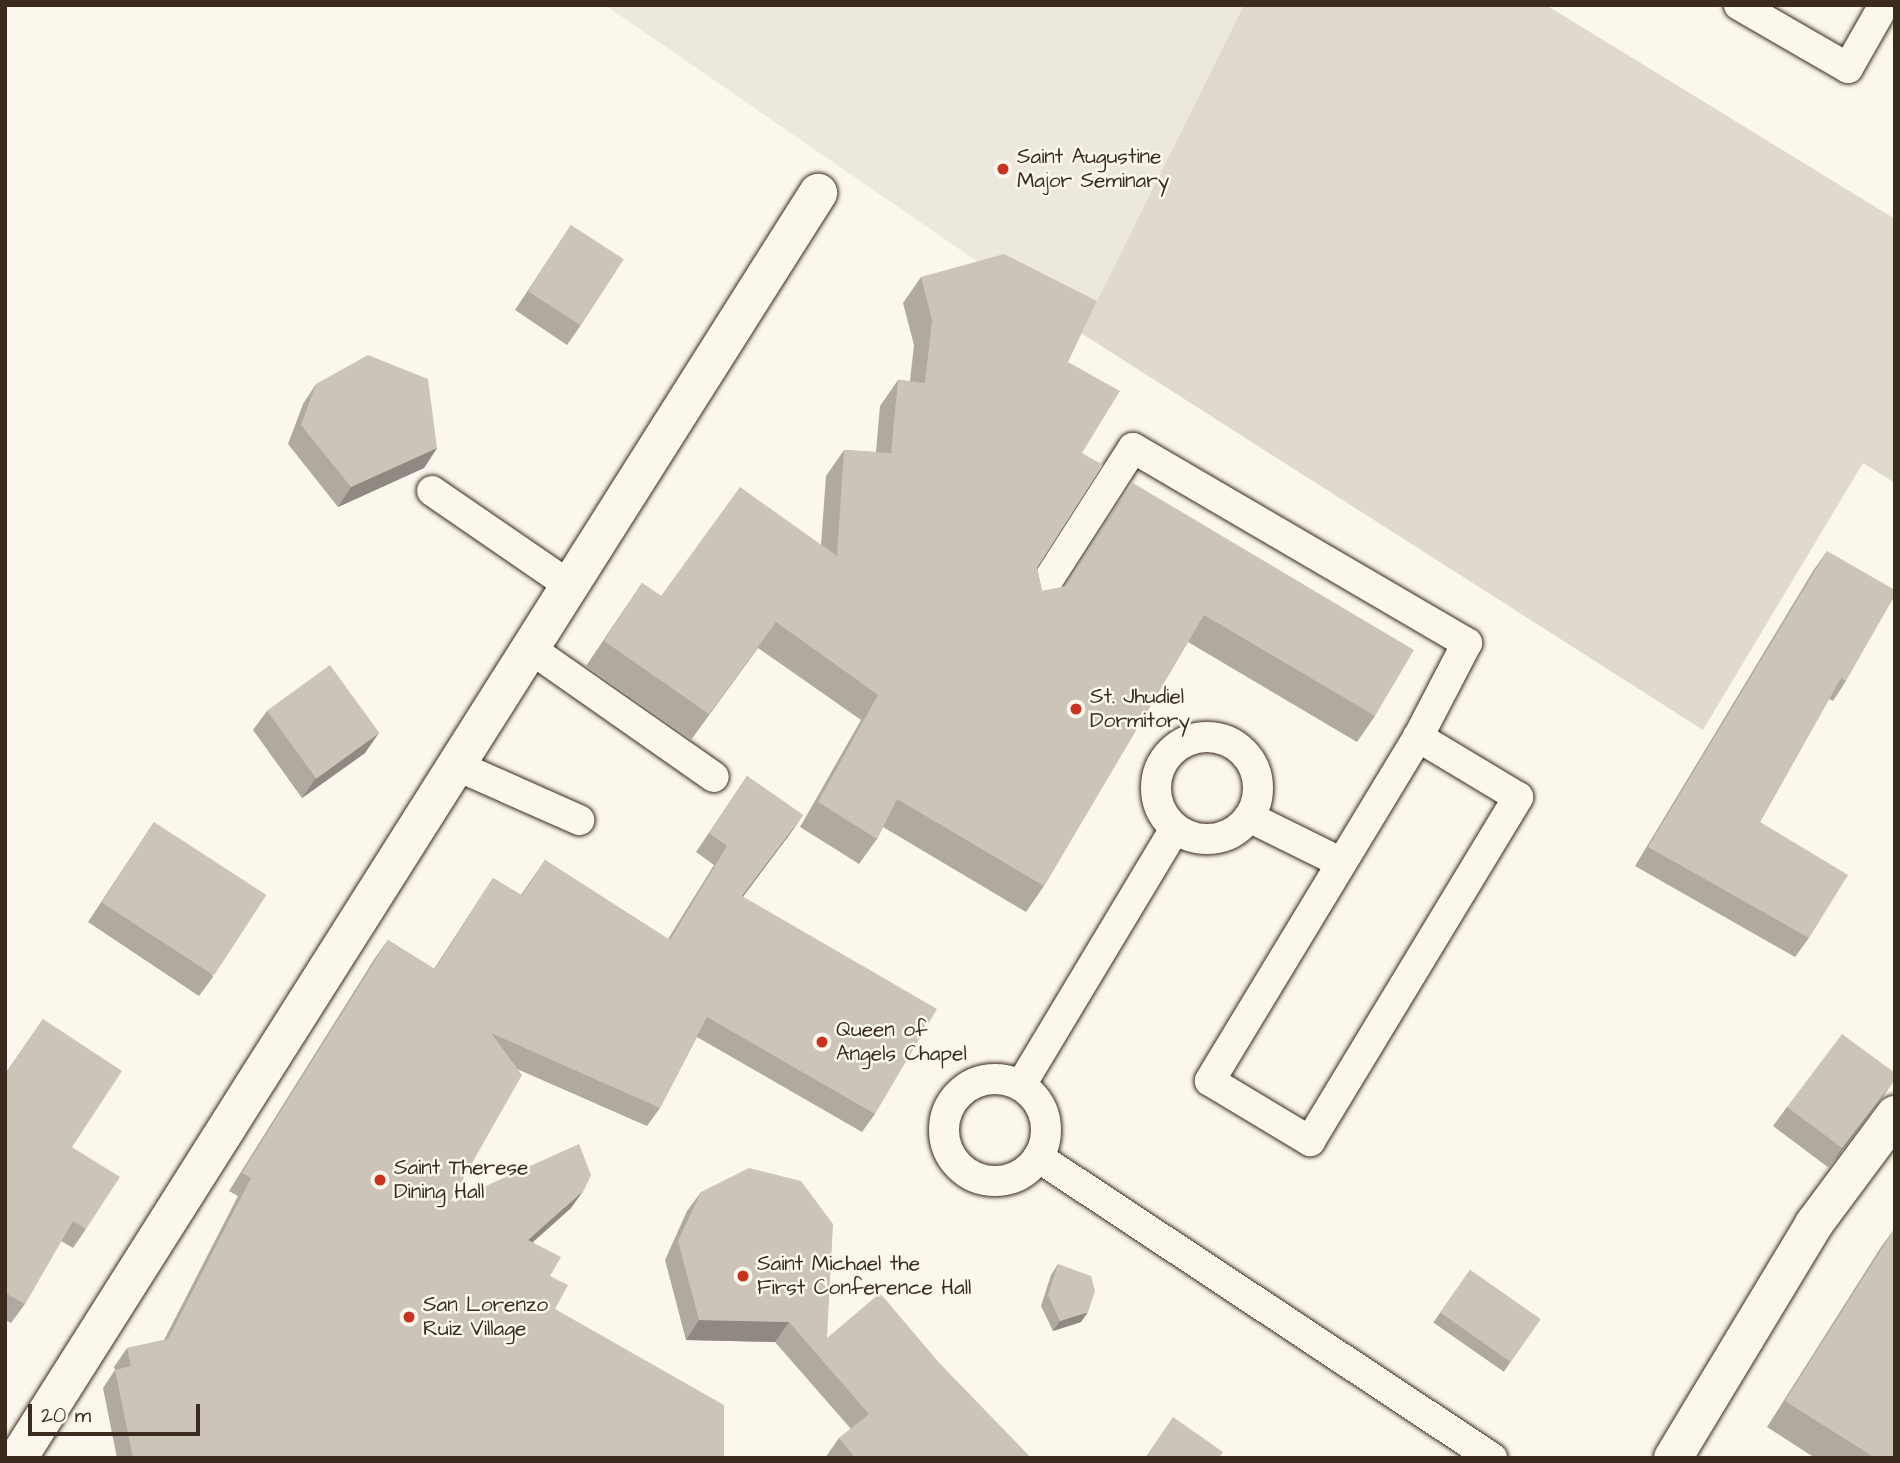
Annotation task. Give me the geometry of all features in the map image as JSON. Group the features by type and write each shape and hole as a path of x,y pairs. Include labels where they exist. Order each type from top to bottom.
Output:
{"street":[{"path":"18,1458 818,193"},
{"path":"1674,1458 1814,1224 1895,1115"}],"lane":[{"path":"1739,5 1848,68 1884,5"},
{"path":"1034,601 1133,448 1467,643 1418,737 1210,1080 1310,1141 1518,797 1418,737"},
{"path":"432,491 570,586"},
{"path":"531,649 714,777"},
{"path":"1198,738 1231,743 1254,768 1258,784 1249,817 1238,829 1206,840 1175,829 1157,801 1158,776 1169,753 1198,738"},
{"path":"455,765 579,820"},
{"path":"1249,817 1340,863"},
{"path":"1021,1085 1175,829"},
{"path":"988,1079 1021,1085 1034,1096 1046,1125 1038,1157 1012,1179 978,1179 963,1171 944,1142 947,1109 964,1089 988,1079"},
{"path":"1038,1157 1492,1458"}],"shaded area":[{"name":"Saint Augustine Major Seminary","path":"605,5 1244,5 1081,333"},
{"path":"1244,5 1546,5 1895,219 1895,483 1863,463 1703,730 1081,333"}],"building":[{"path":"571,225 624,259 581,326 528,291"},
{"path":"1004,254 1097,301 1068,362 1120,391 1082,453 1103,465 1037,568 1042,591 1066,586 1133,483 1414,650 1375,716 1204,615 1044,886 897,799 877,839 818,802 878,695 776,622 709,714 604,641 642,583 661,596 740,487 837,556 844,450 891,453 898,380 925,383 932,320 921,277"},
{"path":"368,355 428,379 437,448 351,487 301,425 316,384"},
{"path":"1827,551 1895,590 1895,595 1846,681 1841,678 1760,822 1848,875 1809,938 1648,847"},
{"path":"330,665 379,733 316,779 267,711"},
{"path":"747,776 803,815 742,896 937,1009 875,1114 707,1017 660,1108 491,1033 522,1075 450,1202 579,1144 591,1175 584,1190 528,1240 561,1257 550,1276 568,1285 555,1309 724,1405 724,1458 133,1458 115,1370 131,1366 127,1348 168,1339 251,1178 242,1173 388,940 435,969 493,878 522,896 545,860 670,940 727,846 709,833"},
{"path":"154,822 266,895 214,975 102,903"},
{"path":"43,1019 122,1071 72,1147 120,1177 86,1229 73,1221 25,1304 5,1293 5,1075"},
{"path":"1842,1034 1895,1073 1895,1079 1842,1148 1787,1107"},
{"path":"749,1168 801,1181 833,1224 827,1338 880,1293 941,1365 1031,1458 855,1458 839,1438 869,1414 789,1322 699,1320 678,1241 701,1192"},
{"path":"1895,1228 1895,1458 1875,1458 1785,1401"},
{"path":"1058,1264 1091,1276 1095,1291 1088,1312 1060,1321 1048,1295"},
{"path":"1470,1270 1540,1319 1511,1362 1440,1313"},
{"path":"1173,1417 1223,1452 1219,1458 1145,1458"}],"place":[{"name":"Saint Augustine Major Seminary","path":"1003,169"},
{"name":"St. Jhudiel Dormitory","path":"1076,709"},
{"name":"Queen of Angels Chapel","path":"822,1042"},
{"name":"Saint Therese Dining Hall","path":"380,1180"},
{"name":"Saint Michael the First Conference Hall","path":"743,1276"},
{"name":"San Lorenzo Ruiz Village","path":"409,1317"}]}
